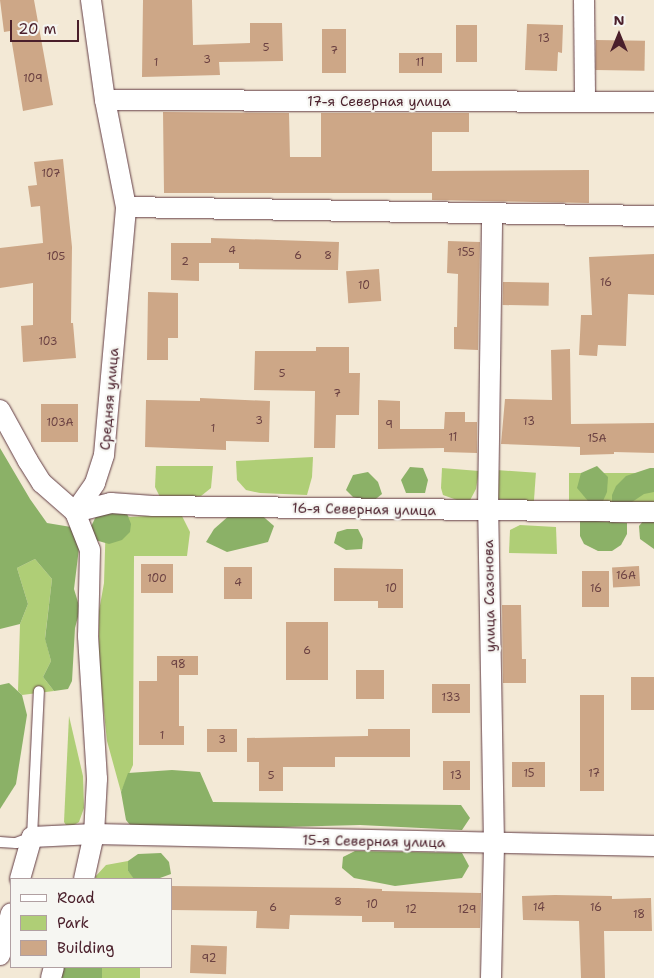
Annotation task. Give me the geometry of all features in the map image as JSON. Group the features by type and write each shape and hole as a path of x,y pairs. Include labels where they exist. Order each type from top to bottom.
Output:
{"street":[{"name":"Средняя улица","path":"75,512 95,484 104,455 126,207 105,100 91,0"},
{"path":"584,0 585,102"},
{"name":"17-я Северная улица","path":"105,100 654,102"},
{"path":"126,207 654,216"},
{"name":"улица Сазонова","path":"491,978 494,844 488,511 492,214"},
{"path":"0,410 28,462 42,483 75,512 90,550 88,636 97,780 94,834 84,878"},
{"name":"16-я Северная улица","path":"75,512 111,503 153,506 654,512"},
{"name":"15-я Северная улица","path":"32,837 94,834 654,846"},
{"path":"20,878 32,837"},
{"path":"0,955 10,917"}],"lane":[{"path":"0,842 16,843 32,837 39,691"}],"green space":[{"path":"0,448 30,499 47,523 71,527 79,548 74,589 80,609 75,628 72,681 68,689 54,691 43,677 51,661 45,639 52,579 35,559 17,568 28,604 20,624 0,629"},
{"path":"313,457 312,477 307,495 260,493 246,490 237,480 236,461"},
{"path":"156,466 213,466 211,488 201,496 160,497 155,487"},
{"path":"597,466 608,477 607,492 603,501 588,501 577,488 581,473"},
{"path":"410,467 423,468 428,480 425,493 406,493 401,480"},
{"path":"442,468 479,471 476,489 468,504 443,495 441,488"},
{"path":"654,468 654,492 644,494 629,504 612,502 612,495 616,486 626,476"},
{"path":"496,470 536,473 534,502 494,499"},
{"path":"368,472 378,482 382,494 372,502 353,497 346,490 353,475"},
{"path":"569,473 654,473 654,504 569,504"},
{"path":"126,511 131,524 130,532 122,540 109,544 95,540 89,531 97,514"},
{"path":"258,512 274,526 268,542 227,552 206,542 214,529 231,514"},
{"path":"117,513 130,517 181,514 190,532 187,556 134,556 133,765 121,792 107,741 99,666 99,611 104,583 106,518"},
{"path":"580,520 627,523 627,534 621,545 612,551 598,551 584,544 580,536"},
{"path":"644,520 654,521 654,549 640,539 639,526"},
{"path":"520,525 556,527 557,554 509,553 510,530"},
{"path":"347,529 358,529 363,539 362,549 346,550 334,543 337,532"},
{"path":"35,559 52,579 45,638 51,661 43,677 54,691 22,695 18,691 20,624 28,604 17,568"},
{"path":"9,683 22,695 27,715 16,784 0,809 0,685"},
{"path":"69,716 83,776 84,808 79,822 74,825 66,825 64,822"},
{"path":"172,770 200,772 213,802 461,805 470,818 462,830 360,825 135,831 126,820 121,792 128,773"},
{"path":"355,851 462,853 469,866 462,878 395,886 354,878 342,868 343,857"},
{"path":"161,853 169,862 171,874 160,878 133,878 128,871 128,861 138,854"},
{"path":"128,861 128,871 134,878 96,878 106,865"},
{"path":"60,968 102,968 102,978 60,978"},
{"path":"102,968 140,968 140,978 102,978"}],"building":[{"path":"0,0 34,0 53,105 23,111 10,31 4,32"},
{"path":"143,0 192,0 193,45 250,43 250,23 282,23 283,61 219,62 220,75 142,77"},
{"path":"527,24 563,25 562,53 558,52 557,71 525,70"},
{"path":"456,25 477,25 477,62 456,62"},
{"path":"322,29 346,29 346,73 322,73"},
{"path":"596,40 645,41 644,71 595,70"},
{"path":"399,53 442,53 442,73 399,73"},
{"path":"163,112 289,113 290,157 321,157 321,113 469,113 469,132 432,132 432,171 589,170 589,203 432,200 432,193 164,193"},
{"path":"63,159 72,247 71,323 73,323 76,358 23,362 21,326 33,325 33,283 0,288 0,248 43,243 40,206 31,207 28,186 37,185 34,162"},
{"path":"211,238 339,242 338,270 239,269 239,263 199,263 199,281 171,280 171,243 211,243"},
{"path":"448,241 480,242 478,350 454,349 454,327 457,327 458,274 447,273"},
{"path":"654,254 654,295 628,294 626,346 598,345 597,356 579,355 581,315 592,315 589,257"},
{"path":"379,269 381,301 348,303 346,271"},
{"path":"503,282 549,283 549,306 503,305"},
{"path":"148,292 178,293 178,338 168,338 168,360 147,360"},
{"path":"316,347 349,347 349,373 360,373 359,415 336,415 335,448 314,448 315,391 254,390 255,351 316,351"},
{"path":"570,349 571,424 654,423 654,453 614,452 614,454 580,455 580,447 501,444 505,399 552,400 551,350"},
{"path":"200,398 270,401 269,442 226,441 226,450 145,447 146,400 200,401"},
{"path":"378,400 400,401 400,429 444,429 445,412 465,412 465,422 477,422 477,453 444,452 444,448 378,449"},
{"path":"41,404 78,404 78,442 41,442"},
{"path":"141,564 173,564 173,593 141,593"},
{"path":"639,566 640,586 613,587 612,567"},
{"path":"224,567 252,567 252,599 224,599"},
{"path":"334,568 403,569 403,608 378,608 378,601 334,601"},
{"path":"582,571 609,571 609,607 582,607"},
{"path":"502,605 521,605 522,659 526,659 526,683 503,683"},
{"path":"286,622 328,622 328,680 286,680"},
{"path":"157,656 198,656 198,675 179,675 179,726 184,726 184,745 139,745 139,681 157,681"},
{"path":"356,670 384,670 384,699 356,699"},
{"path":"631,677 654,677 654,710 631,710"},
{"path":"432,684 470,684 470,713 432,713"},
{"path":"580,695 604,695 604,791 580,791"},
{"path":"207,729 237,729 237,752 207,752"},
{"path":"368,729 410,729 410,757 335,757 335,767 283,767 283,791 259,791 259,762 247,762 247,738 368,736"},
{"path":"443,761 470,761 470,790 443,790"},
{"path":"512,762 545,762 545,787 512,787"},
{"path":"172,886 358,888 382,889 382,891 481,893 480,928 394,928 394,922 362,922 362,916 290,915 289,929 256,928 257,911 172,910"},
{"path":"522,896 612,896 612,899 651,898 652,931 604,931 605,978 581,978 579,921 523,920"},
{"path":"191,945 227,946 226,974 190,973"}]}
